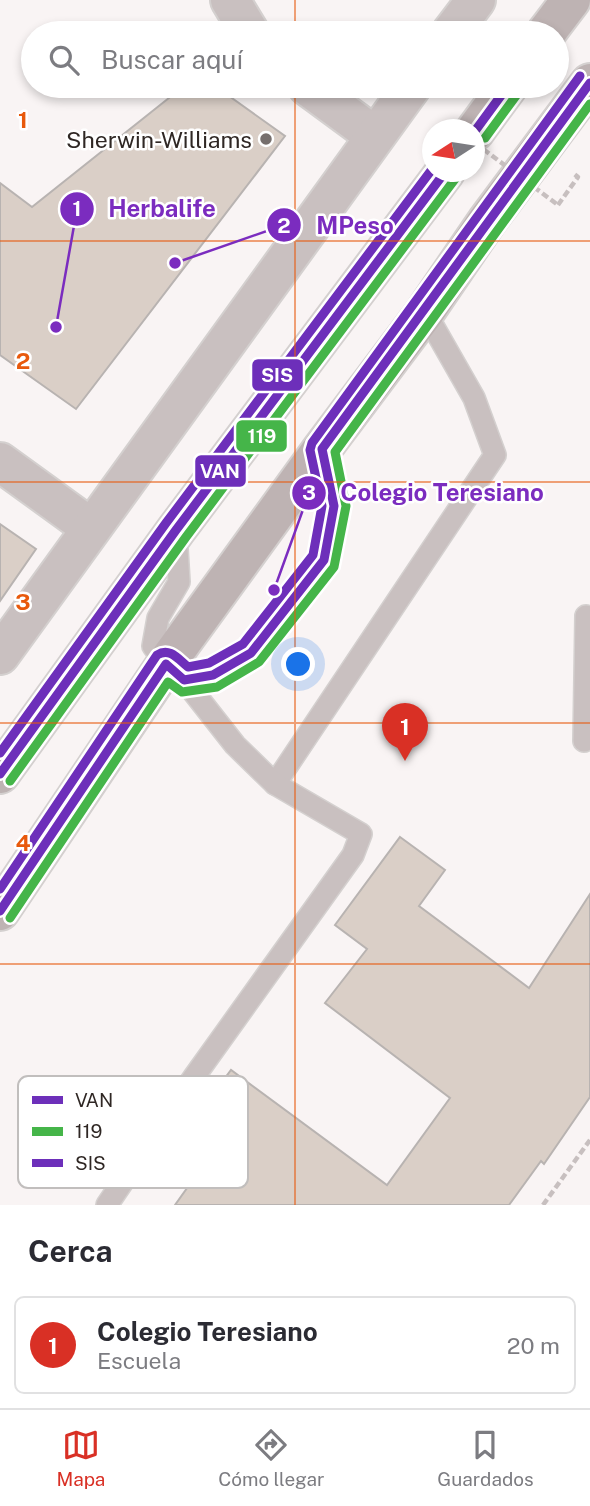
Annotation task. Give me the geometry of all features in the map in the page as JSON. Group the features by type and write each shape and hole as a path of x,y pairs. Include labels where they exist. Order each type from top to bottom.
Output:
{"highway":[{"path":"555,21 571,0"},
{"path":"0,911 175,672 322,449 425,312 487,221 590,83"},
{"path":"483,119 499,98"},
{"path":"0,774 176,530 437,182"}],"street":[{"path":"230,0 243,21"},
{"path":"460,21 476,0"},
{"path":"323,98 375,136"},
{"path":"0,656 403,98"},
{"path":"0,462 91,528"}],"lane":[{"path":"275,784 495,455 474,398 425,312"},
{"path":"175,672 213,675 251,653 324,560 334,506 322,449"},
{"path":"176,530 179,582 158,618 153,646 235,745 275,784 361,834 354,855 195,1076"},
{"path":"584,741 586,616"},
{"path":"107,1205 119,1188"}],"path":[{"path":"485,151 558,205 578,177"},
{"path":"543,1205 590,1140"}],"building":[{"path":"169,98 232,98 285,136 76,409 0,355 0,183 32,207"},
{"path":"0,524 36,549 0,601"},
{"path":"400,837 445,870 419,906 529,988 590,894 590,1097 544,1164 541,1161 509,1205 175,1205 187,1188 248,1188 248,1083 387,1185 450,1098 325,1003 367,949 335,925"},
{"path":"231,1070 239,1076 227,1076"}],"transit line":[{"name":"SIS","path":"569,91 580,76"},
{"name":"VAN","path":"0,911 166,664 184,680 213,675 251,653 324,560 334,506 322,449 590,83"},
{"name":"VAN","path":"484,119 499,98"},
{"name":"119","path":"485,138 514,98"},
{"name":"SIS","path":"0,889 157,655 170,653 188,667 209,663 243,644 313,555 322,506 310,450 312,443 564,98"},
{"name":"119","path":"10,918 168,682 182,692 217,687 259,662 334,567 346,506 335,452 590,104"},
{"name":"SIS","path":"0,753 166,523 422,182"},
{"name":"VAN","path":"0,774 176,530 437,182"},
{"name":"119","path":"10,781 186,537 453,182"}],"place":[{"name":"Sherwin-Williams","path":"266,139"},
{"name":"MPeso","path":"175,263"},
{"name":"Herbalife","path":"56,327"},
{"name":"Colegio Teresiano","path":"274,590"},
{"name":"Colegio Teresiano","path":"405,761"}]}
